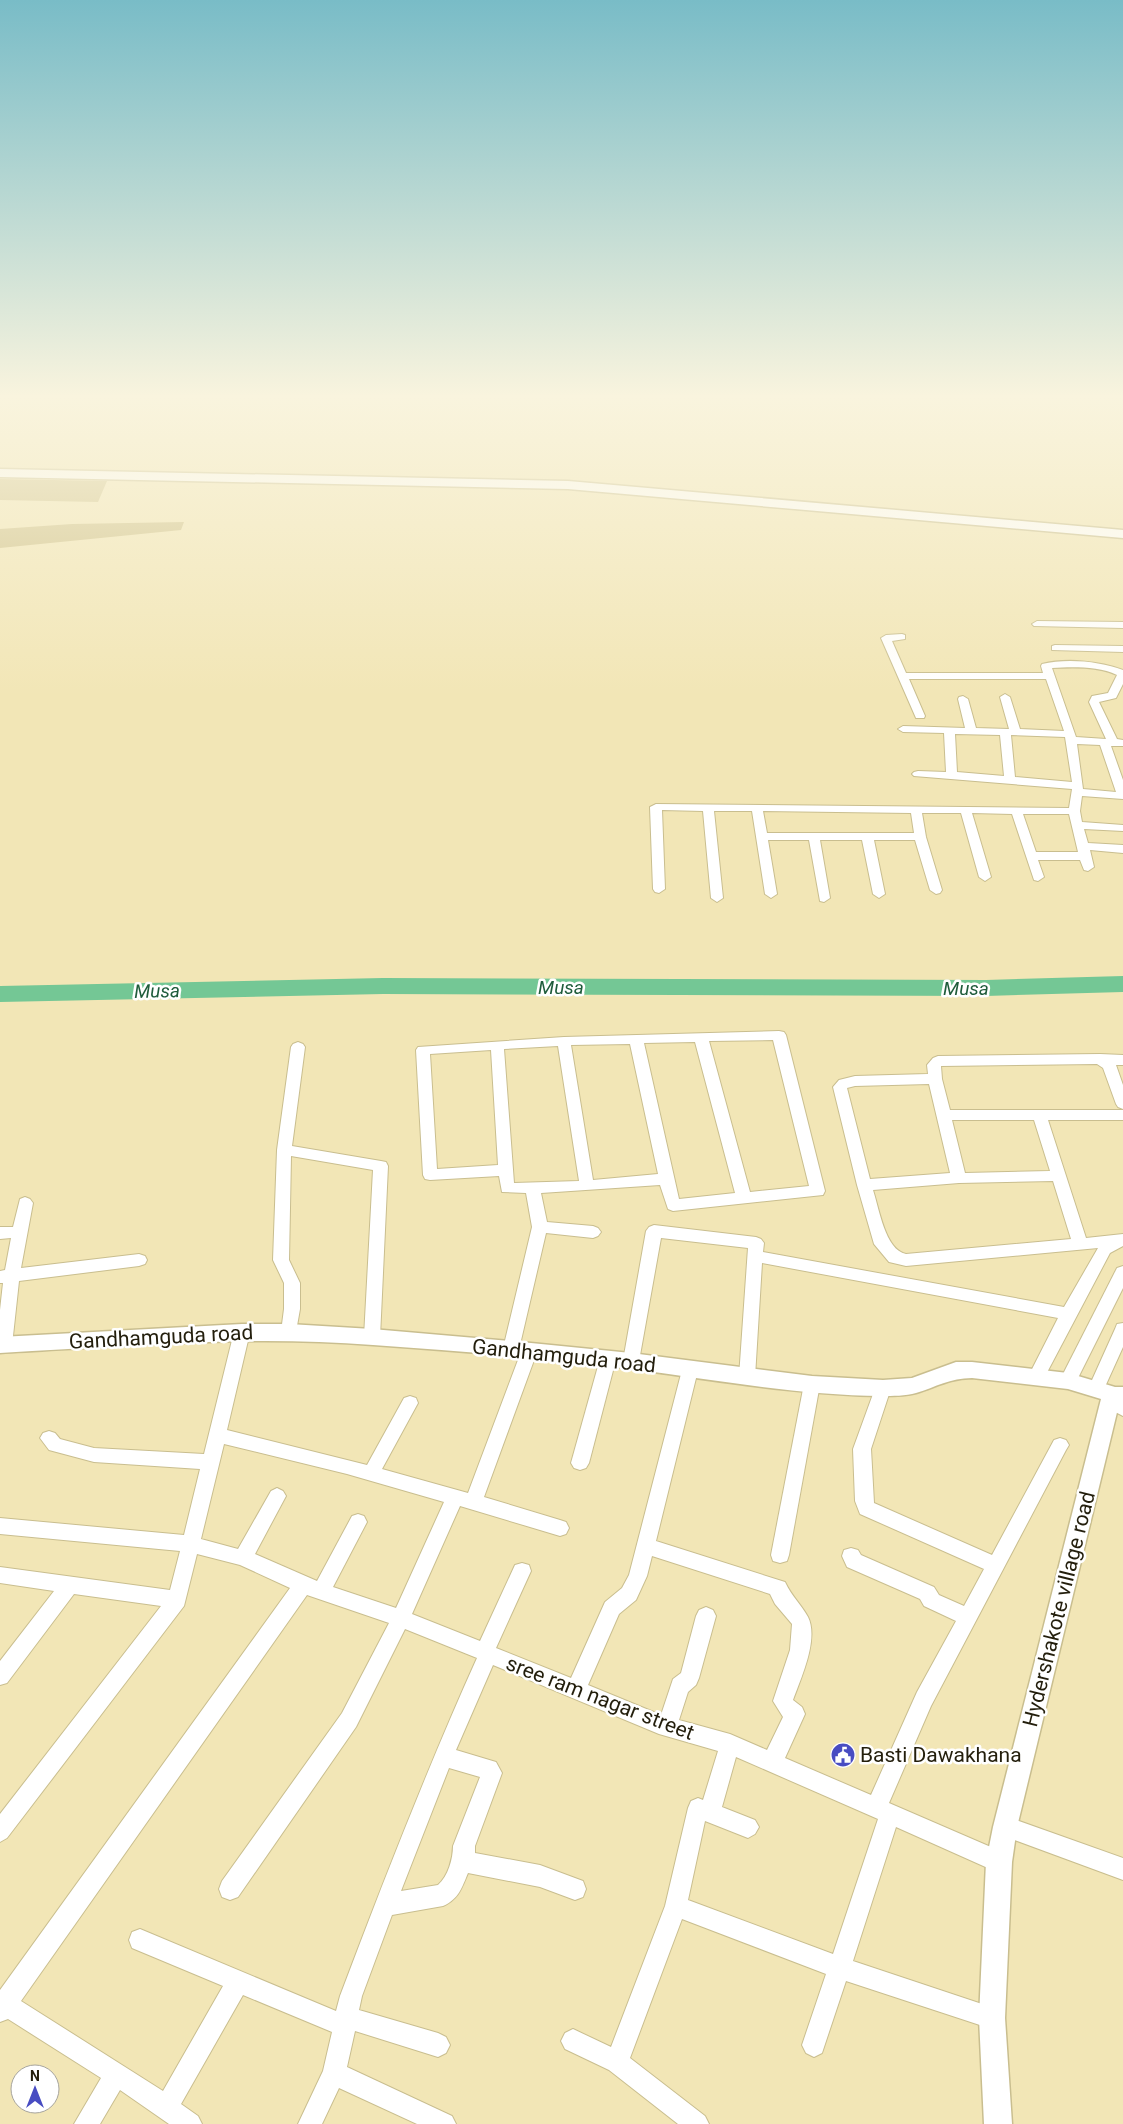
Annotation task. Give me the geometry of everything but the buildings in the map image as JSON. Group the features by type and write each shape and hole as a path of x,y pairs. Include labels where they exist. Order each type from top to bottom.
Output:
{"main road":[{"path":"694,496 1123,534"},
{"path":"755,496 1123,528"}],"street":[{"path":"1037,624 1123,625"},
{"path":"902,637 886,638 920,716"},
{"path":"1055,648 1123,649"},
{"path":"918,774 1010,779 1077,789 1123,796 1111,761 1113,742 1094,702 1096,698 1112,696 1123,674 1116,670 1104,667 1046,666 1071,737 1077,789 1074,811 1085,856"},
{"path":"902,676 1048,676"},
{"path":"1005,697 1010,732 1010,779"},
{"path":"963,699 971,730"},
{"path":"903,729 1010,732 1113,742"},
{"path":"949,729 952,775"},
{"path":"1111,761 1123,761"},
{"path":"659,889 656,807 1074,811"},
{"path":"708,807 717,898"},
{"path":"758,808 771,894"},
{"path":"916,809 920,837 936,890"},
{"path":"965,809 984,877"},
{"path":"1016,810 1038,877"},
{"path":"1076,825 1123,828"},
{"path":"762,836 920,837"},
{"path":"814,836 824,898"},
{"path":"867,836 879,894"},
{"path":"1031,856 1085,856 1123,849"},
{"path":"506,1170 430,1175 423,1050 564,1041 636,1038 779,1035 818,1191 673,1205 636,1038"},
{"path":"701,1038 744,1199"},
{"path":"564,1041 587,1186"},
{"path":"497,1045 507,1188 587,1186 666,1179"},
{"path":"289,1332 292,1310 292,1283 281,1260 284,1150 298,1047"},
{"path":"959,1178 935,1079 934,1065 938,1061 1092,1058 1123,1060"},
{"path":"1104,1060 1109,1065 1122,1099"},
{"path":"935,1079 855,1081 844,1082 840,1087 864,1185 882,1244 894,1258 906,1260 1121,1242"},
{"path":"943,1115 1123,1115"},
{"path":"1040,1116 1081,1245"},
{"path":"284,1150 381,1166 372,1337"},
{"path":"864,1185 959,1178 1059,1176"},
{"path":"230,1889 349,1720 465,1499 520,1351 540,1227 532,1188"},
{"path":"2,1345 6,1277 20,1232 25,1204"},
{"path":"540,1227 594,1232"},
{"path":"0,1233 20,1232"},
{"path":"631,1361 654,1232 756,1243 747,1377"},
{"path":"1036,1377 1068,1314 1105,1249 1121,1242"},
{"path":"754,1256 1068,1314"},
{"path":"6,1277 139,1260"},
{"path":"1068,1381 1123,1272"},
{"path":"1113,1398 1123,1329"},
{"path":"0,1831 177,1600 194,1545 210,1462 242,1332"},
{"name":"Gandhamguda road","path":"2,1345 242,1332 289,1332 372,1337 631,1361 812,1384 883,1388 913,1386 956,1370 972,1370 1068,1381 1113,1398"},
{"path":"580,1463 608,1359"},
{"path":"576,1690 612,1608 629,1594 635,1582 646,1546 690,1370"},
{"path":"780,1555 812,1384"},
{"path":"883,1388 862,1449 866,1508 995,1565"},
{"name":"Hydershakote village road","path":"998,2124 992,2018 999,1862 1005,1827 1113,1398"},
{"path":"371,1473 410,1403"},
{"path":"218,1435 302,1454 465,1499 560,1528"},
{"path":"49,1438 55,1445 94,1455 210,1462"},
{"path":"814,2045 839,1967 883,1811 924,1699 1060,1445"},
{"path":"242,1558 277,1496"},
{"path":"190,2124 117,2074 2,2005 312,1588 358,1522"},
{"name":"sree ram nagar street","path":"0,1526 194,1545 242,1558 312,1588 401,1618 667,1726 730,1744 999,1862"},
{"path":"646,1546 778,1588 779,1596 800,1622 802,1634 795,1665 783,1702 795,1714 772,1763"},
{"path":"851,1556 854,1561 927,1593 930,1595 931,1600 969,1618"},
{"path":"310,2124 334,2073 351,1996 385,1905 443,1756 522,1571"},
{"path":"0,1575 177,1600"},
{"path":"0,1676 70,1585"},
{"path":"667,1726 680,1686 690,1678 706,1616"},
{"path":"710,1812 730,1744"},
{"path":"385,1905 443,1895 450,1889 464,1858 464,1846 492,1773 489,1769 443,1756"},
{"path":"617,2062 676,1906 698,1808 748,1827"},
{"path":"1005,1827 1123,1869"},
{"path":"464,1858 471,1863 540,1876 575,1889"},
{"path":"676,1906 722,1925 839,1967 992,2018"},
{"path":"140,1940 238,1982 344,2021 438,2045"},
{"path":"166,2108 238,1982"},
{"path":"573,2041 617,2062 697,2124"},
{"path":"334,2073 444,2124"},
{"path":"86,2124 117,2074"}],"shaded area":[{"path":"0,496 101,496 98,502 0,500"},
{"path":"184,522 181,530 0,548 0,529 72,524"}],"waterway":[{"name":"Musa","path":"0,994 383,986 986,988 1123,984"}],"place":[{"name":"Basti Dawakhana","path":"843,1755"}]}
